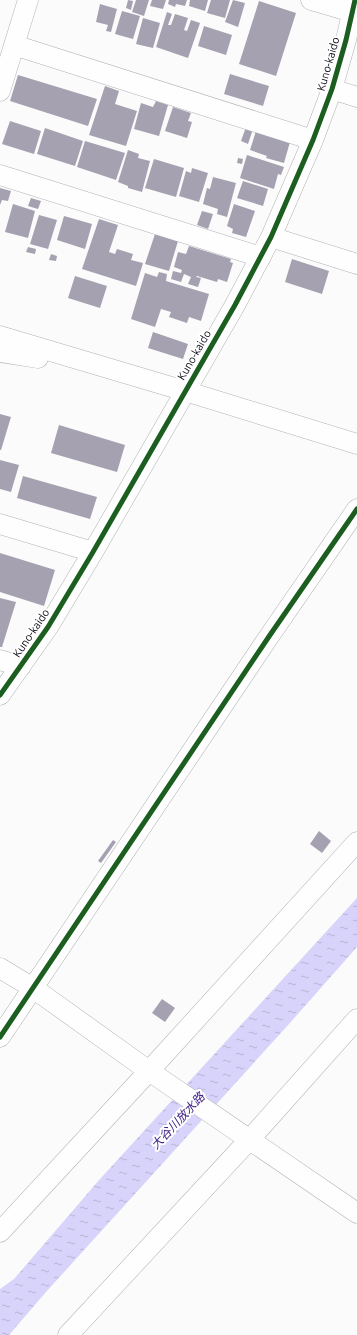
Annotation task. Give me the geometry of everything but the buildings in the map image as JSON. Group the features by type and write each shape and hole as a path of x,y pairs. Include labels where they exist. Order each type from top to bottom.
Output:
{"street":[{"path":"0,91 28,0"},
{"path":"311,0 353,6"},
{"name":"Kuno-kaido","path":"0,695 48,627 93,552 261,257 313,140 332,89 346,40 353,6"},
{"path":"14,45 313,140"},
{"path":"332,89 357,97"},
{"path":"0,175 261,257"},
{"path":"271,237 357,264"},
{"path":"0,336 357,444"},
{"path":"0,352 113,370"},
{"path":"0,1037 270,635 357,509"},
{"path":"0,524 93,552"},
{"path":"0,660 21,666"},
{"path":"0,1232 357,842"},
{"path":"0,968 33,988 149,1071 357,1213"},
{"path":"68,1335 250,1139 357,1019"}],"water":[{"name":"大谷川放水路","path":"357,898 357,947 9,1335 0,1335 0,1289 14,1279 100,1179"}],"cycle path":[{"path":"0,695 48,627 93,552 235,305 271,237 313,140 332,89 346,40 355,0"},
{"path":"0,1037 270,635 357,509"}]}
